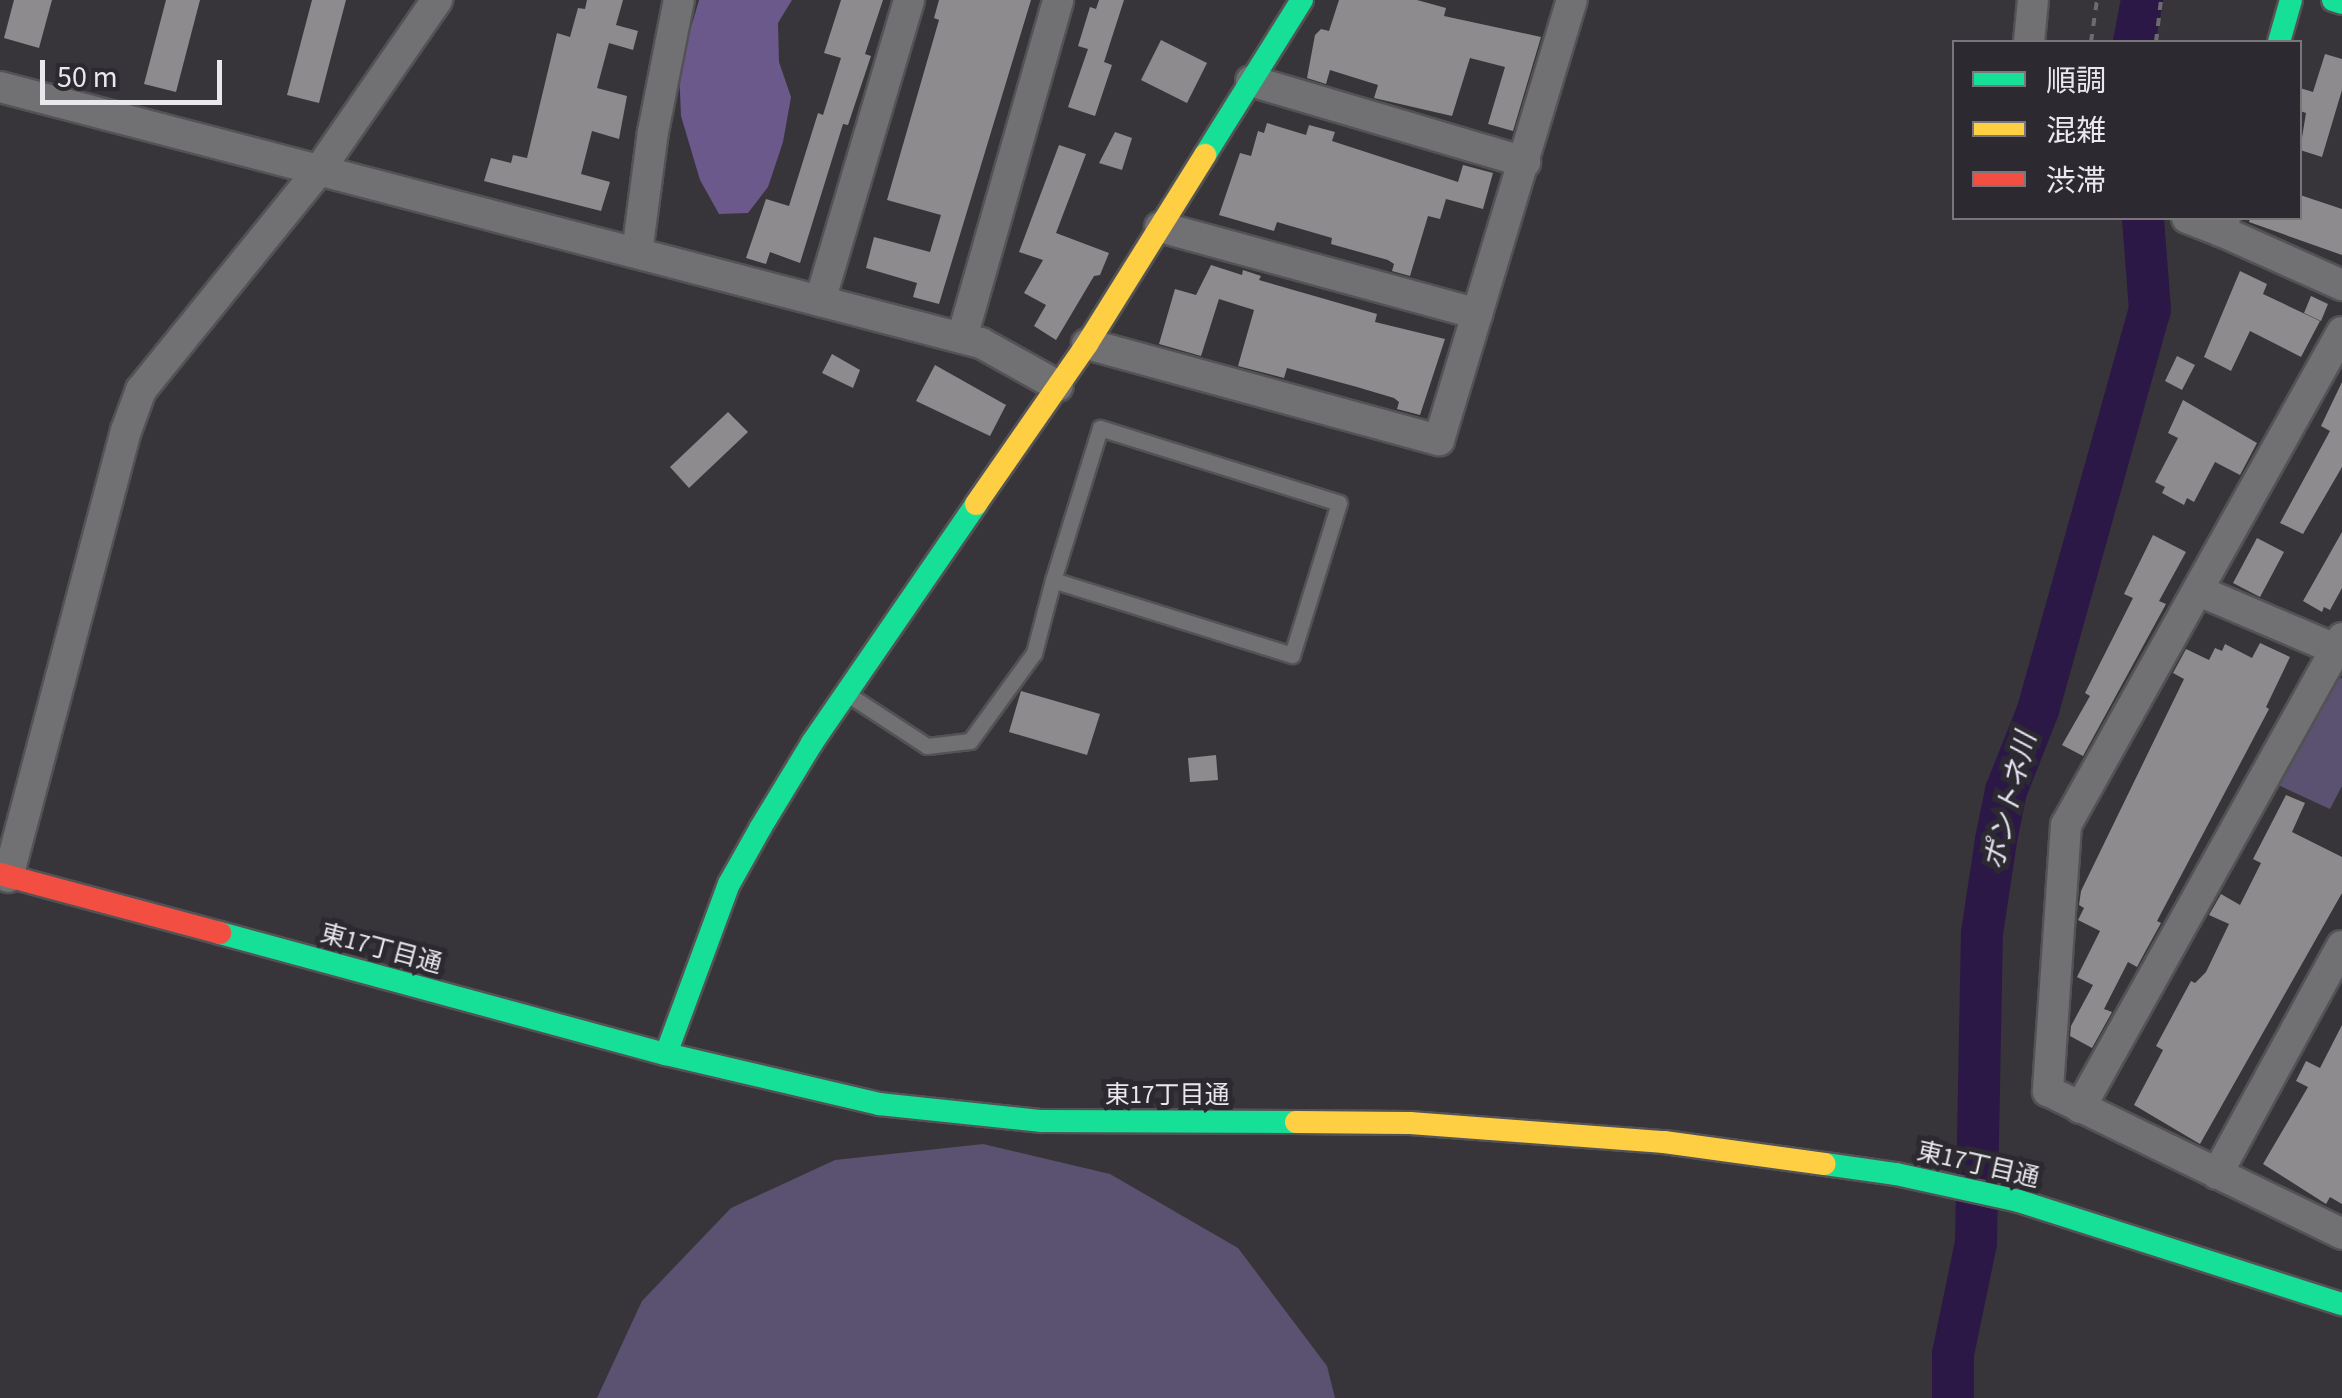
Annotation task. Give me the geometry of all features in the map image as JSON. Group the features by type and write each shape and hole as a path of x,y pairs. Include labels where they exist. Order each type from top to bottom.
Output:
{"street":[{"path":"4,876 126,431 141,390 320,169 438,0"},
{"path":"637,253 653,132 679,0"},
{"path":"820,301 909,0"},
{"path":"962,338 1058,0"},
{"path":"666,1054 729,884 846,693 1087,344 1302,0"},
{"path":"2029,40 2033,0"},
{"path":"2280,40 2292,0"},
{"path":"2332,0 2342,3"},
{"path":"1087,344 1439,440 1525,162 1564,2"},
{"path":"1251,80 1525,162"},
{"path":"0,87 962,338 1012,357 1058,386"},
{"path":"2223,224 2342,285"},
{"path":"1160,227 1476,314"},
{"path":"2342,332 2066,825 2048,1091 2342,1234"},
{"path":"2080,1108 2340,647 2198,592"},
{"name":"東17丁目通","path":"4,876 666,1054 879,1104 1042,1121 1410,1123 1664,1142 1896,1174 2018,1200 2342,1304"},
{"path":"2217,1174 2342,946"}],"lane":[{"path":"846,693 927,746 970,741 1034,653 1052,580 1100,428 1340,502 1292,655 1052,580"}],"path":[{"path":"2090,40 2097,0"},
{"path":"2156,40 2161,0"}],"shaded area":[{"path":"699,0 792,0 778,23 779,62 791,97 783,142 768,187 748,213 719,214 700,180 681,116 679,69"},
{"path":"2342,678 2342,786 2330,809 2276,784 2335,680"},
{"path":"983,1144 1110,1174 1238,1248 1327,1366 1335,1398 597,1398 642,1301 731,1208 835,1160"}],"building":[{"path":"14,0 52,0 39,48 4,38"},
{"path":"166,0 200,0 176,92 144,84"},
{"path":"312,0 346,0 319,103 287,95"},
{"path":"587,0 623,0 616,25 638,31 633,50 609,43 597,88 627,96 619,139 592,131 581,174 610,182 601,211 484,181 491,158 511,163 513,155 527,158 557,33 570,37 578,8 585,9"},
{"path":"841,0 883,0 865,54 871,56 848,125 843,124 800,263 770,252 766,264 746,258 766,199 789,206 818,113 823,115 841,58 824,53"},
{"path":"939,0 1031,0 939,304 913,297 917,283 866,268 874,237 930,252 941,215 887,200 939,20 934,18"},
{"path":"1099,0 1124,0 1104,62 1112,65 1095,116 1068,107 1088,49 1078,46 1090,7 1096,9"},
{"path":"1339,0 1417,0 1446,8 1444,16 1541,37 1513,131 1488,124 1505,67 1470,58 1452,116 1374,98 1378,85 1330,70 1326,84 1307,78 1315,35 1321,29 1329,31"},
{"path":"1161,40 1207,63 1187,103 1141,80"},
{"path":"2325,54 2342,59 2342,90 2322,157 2302,151 2306,113 2302,112 2302,89 2313,92"},
{"path":"1267,123 1306,135 1309,125 1335,132 1332,141 1458,182 1463,165 1493,173 1483,209 1446,199 1440,219 1428,216 1410,276 1392,271 1394,264 1388,260 1331,244 1332,238 1277,222 1274,231 1219,215 1240,153 1251,156 1258,131 1264,133"},
{"path":"1115,132 1132,138 1122,170 1099,163"},
{"path":"1059,145 1086,154 1056,233 1109,253 1100,275 1094,276 1056,340 1034,326 1046,305 1024,293 1043,260 1019,252"},
{"path":"2302,196 2342,209 2342,255 2249,222 2302,220"},
{"path":"1211,265 1242,275 1243,270 1261,276 1259,280 1377,314 1375,322 1445,339 1420,415 1397,409 1399,402 1394,398 1287,368 1284,378 1238,366 1254,310 1219,299 1201,356 1159,344 1175,289 1196,295"},
{"path":"2240,271 2267,284 2263,294 2320,321 2301,357 2250,331 2231,371 2204,357"},
{"path":"2311,296 2328,304 2321,321 2304,313"},
{"path":"832,354 860,370 853,388 822,373"},
{"path":"2177,356 2195,365 2182,390 2165,381"},
{"path":"935,365 1006,405 990,436 916,401"},
{"path":"2342,382 2342,467 2303,534 2280,523 2330,431 2321,426"},
{"path":"2183,400 2257,443 2240,475 2215,462 2194,502 2187,498 2184,505 2162,493 2165,487 2155,482 2178,438 2168,433"},
{"path":"728,412 748,432 689,488 670,467"},
{"path":"2342,532 2342,588 2330,610 2324,607 2322,612 2303,601"},
{"path":"2153,535 2186,552 2159,601 2166,604 2083,756 2062,745 2090,696 2085,693 2133,598 2124,594"},
{"path":"2257,538 2284,552 2260,597 2233,583"},
{"path":"2260,643 2290,657 2266,707 2269,709 2157,921 2161,923 2137,967 2128,962 2104,1009 2112,1012 2092,1048 2070,1036 2071,1026 2093,985 2077,977 2100,931 2078,920 2084,908 2079,905 2081,891 2184,679 2173,673 2186,649 2209,660 2215,648 2222,651 2225,644 2252,658"},
{"path":"1021,691 1100,714 1087,755 1009,732"},
{"path":"1216,755 1218,780 1190,782 1188,758"},
{"path":"2286,795 2305,803 2292,832 2342,857 2342,893 2200,1144 2134,1105 2163,1050 2156,1046 2191,981 2195,983 2206,972 2229,924 2209,915 2221,894 2240,905 2261,863 2253,859"},
{"path":"2342,1025 2342,1204 2330,1197 2326,1204 2263,1164 2308,1087 2296,1081 2306,1061 2320,1068"}],"waterway":[{"name":"ポントネ川","path":"2134,40 2142,0"},
{"name":"ポントネ川","path":"1953,1398 1953,1354 1976,1243 1982,933 1996,840 2006,791 2038,710 2150,310 2143,220"}],"traffic: fast":[{"path":"1205,155 1302,0"},
{"path":"2280,40 2291,0"},
{"path":"2333,0 2342,3"},
{"path":"666,1054 729,884 761,827 812,743 976,504"},
{"path":"220,933 666,1054 879,1104 1042,1121 1296,1122"},
{"path":"1825,1164 1896,1174 2019,1201 2342,1304"}],"traffic: slow":[{"path":"976,504 1087,344 1205,155"},
{"path":"1296,1122 1410,1123 1664,1142 1825,1164"}],"traffic: jam":[{"path":"0,874 220,933"}]}
